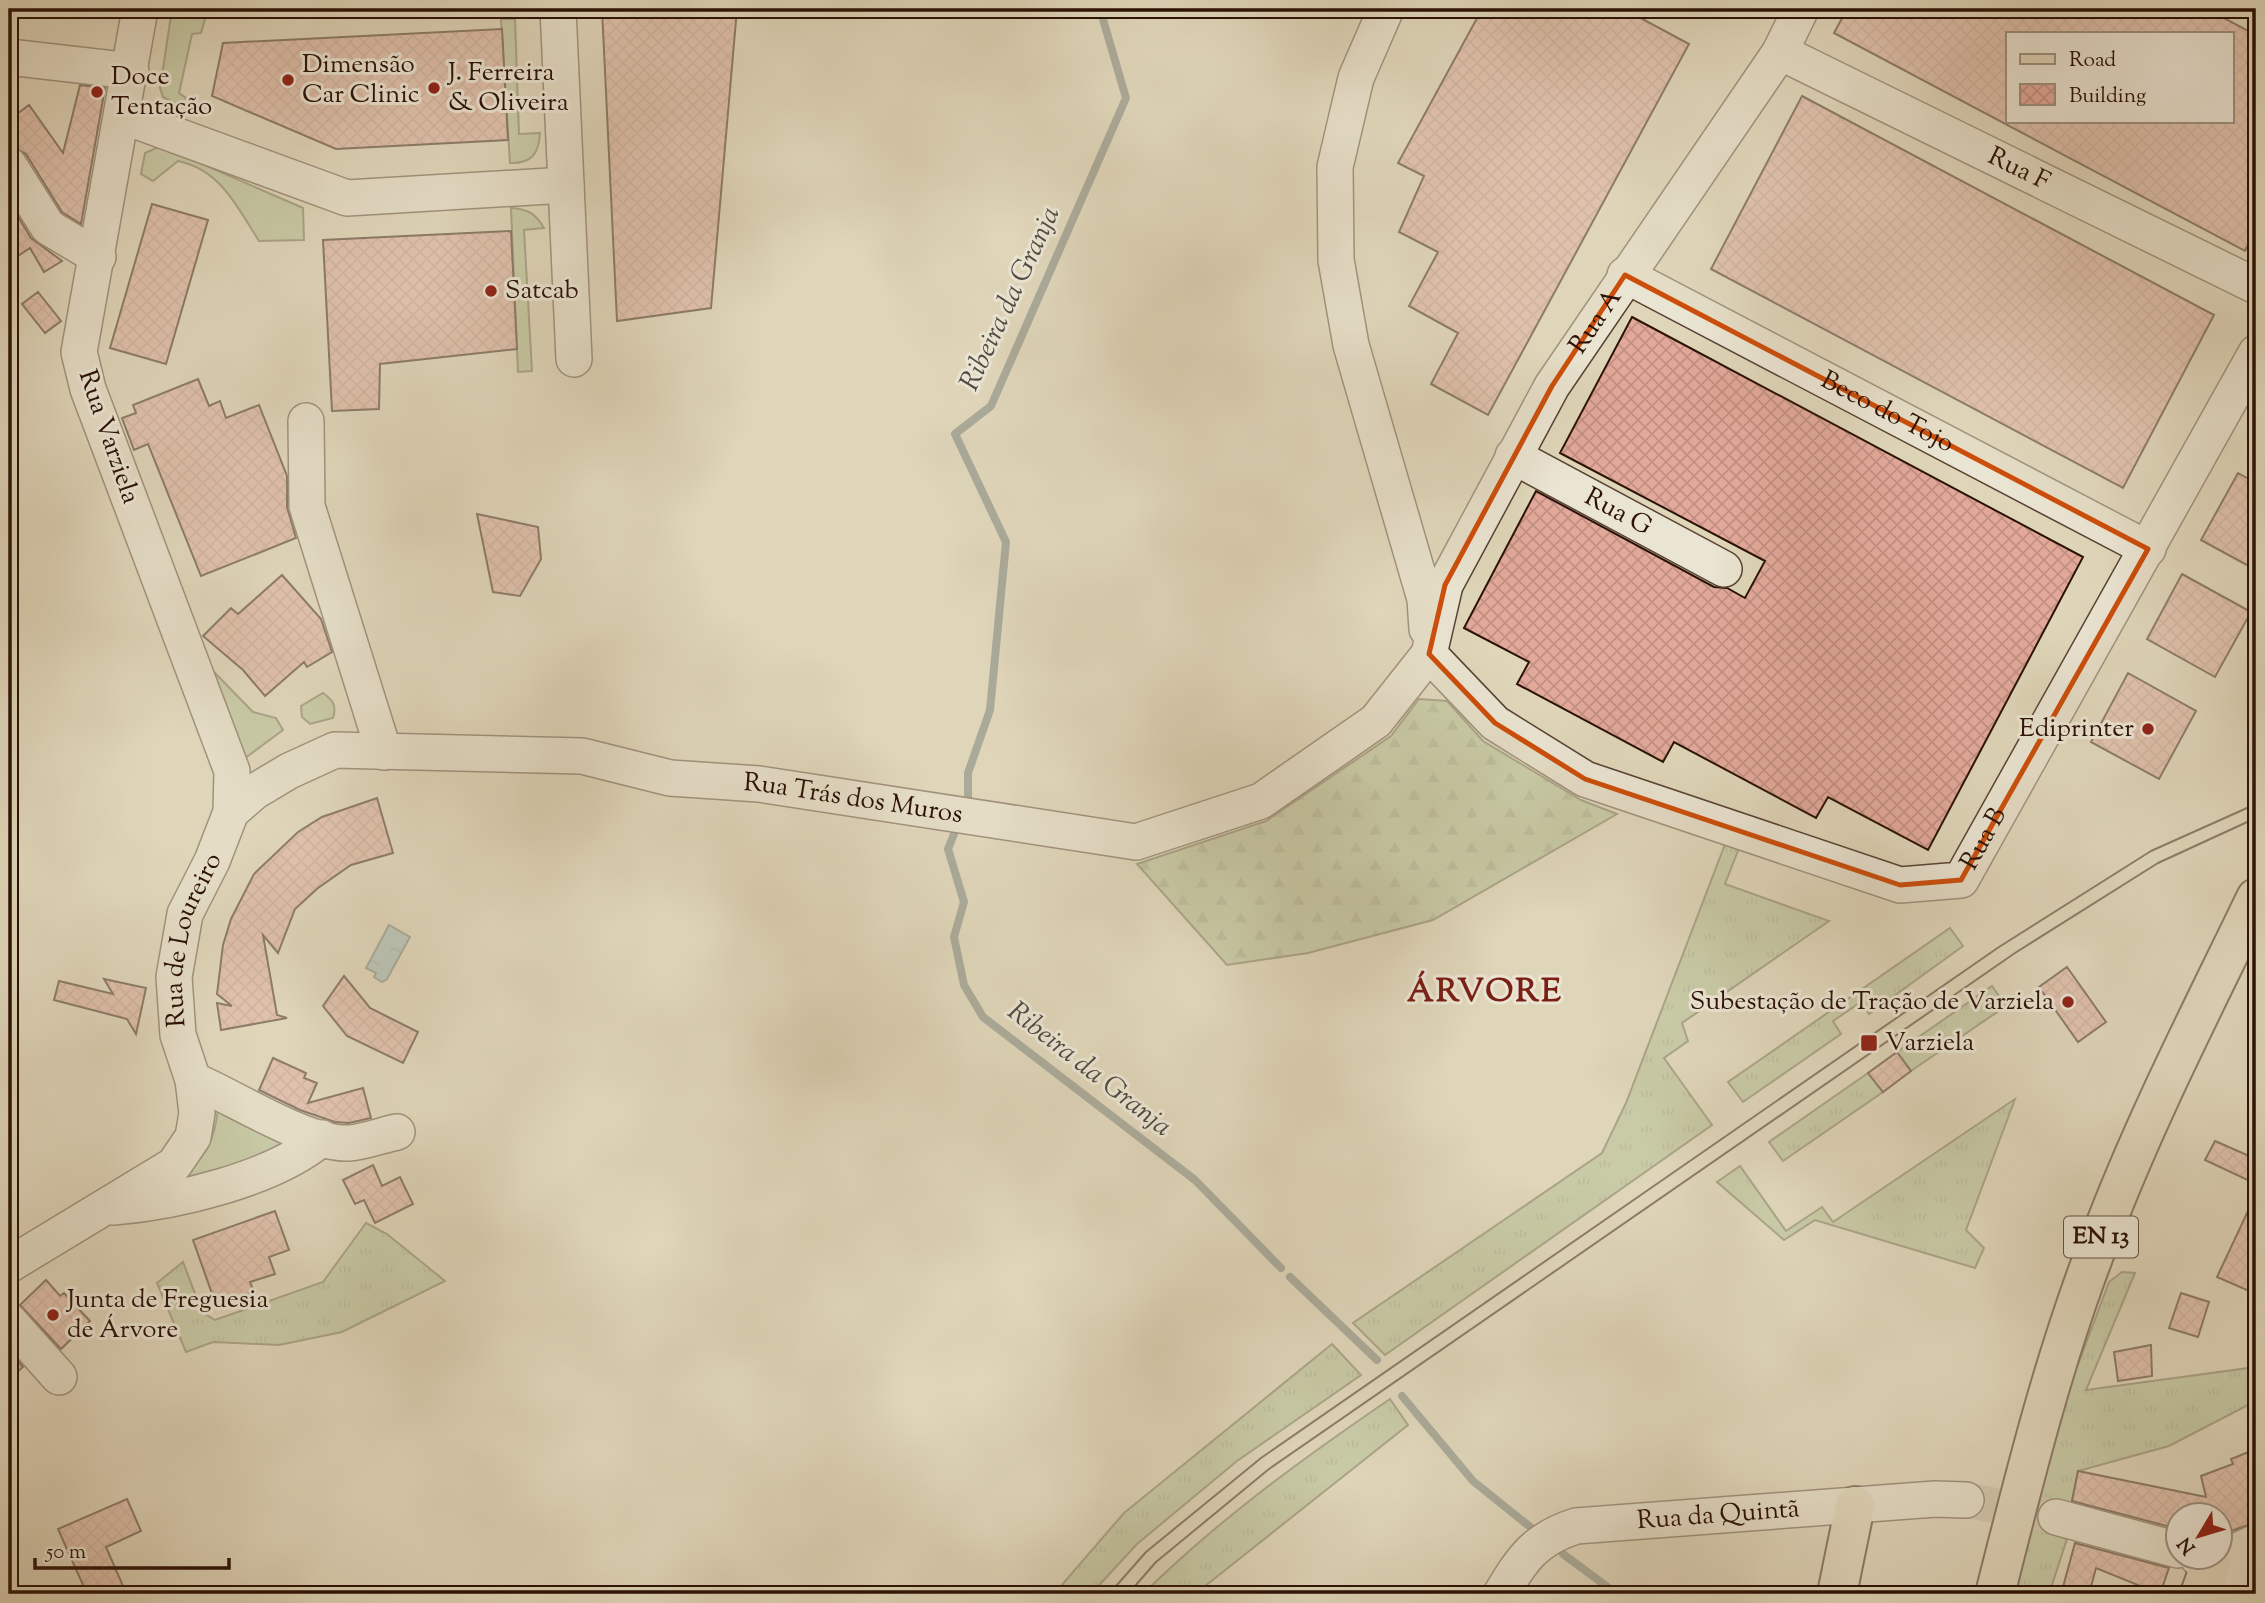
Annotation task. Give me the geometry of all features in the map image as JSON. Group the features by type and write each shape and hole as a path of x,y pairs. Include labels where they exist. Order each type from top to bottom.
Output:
{"main road":[{"name":"EN 13","path":"1995,1594 2037,1429 2099,1240 2165,1086 2256,898"},
{"path":"1836,1594 1855,1506"}],"street":[{"name":"Rua Varziela","path":"139,9 131,71 79,352 88,388 232,771 231,812"},
{"path":"558,9 574,359"},
{"path":"1386,9 1356,78 1335,167 1336,260 1352,345 1425,600 1429,654"},
{"name":"Rua A","path":"1429,654 1445,585 1552,386 1625,275 1780,52 1801,9"},
{"name":"Rua F","path":"1780,52 2256,286"},
{"path":"9,57 131,71"},
{"path":"123,116 347,198 566,185"},
{"path":"9,165 48,227 98,257"},
{"name":"Beco do Tojo","path":"1625,275 2148,549"},
{"name":"Rua B","path":"1429,654 1495,723 1586,779 1900,886 1962,880 2256,353"},
{"path":"306,421 307,506 384,752"},
{"name":"Rua G","path":"1513,456 1724,569"},
{"name":"Rua Trás dos Muros","path":"231,812 254,792 289,771 335,750 582,756 670,778 759,784 1136,842 1261,801 1376,721 1429,654"},
{"name":"Rua de Loureiro","path":"9,1265 174,1164 193,1137 197,1113 193,1080 178,1035 174,977 185,914 212,861 231,812"},
{"path":"193,1080 292,1127 322,1138 348,1143 397,1132"},
{"path":"103,1208 152,1204 198,1193 280,1164 309,1149 322,1138"},
{"path":"9,1321 59,1377"},
{"name":"Rua da Quintã","path":"1501,1594 1522,1558 1552,1534 1576,1526 1935,1499 1966,1500"},
{"path":"2056,1517 2164,1555"},
{"path":"2234,1551 2256,1542"},
{"path":"2229,1572 2256,1577"}],"highlighted area":[{"path":"1625,275 2148,549 1961,880 1900,885 1585,779 1495,723 1429,654 1445,585 1552,386"}],"green space":[{"path":"172,9 208,9 201,33 192,34 179,93 186,98 184,108 163,97 160,88"},
{"path":"501,19 515,19 519,134 540,133 536,152 523,162 517,163 510,163"},
{"path":"161,146 303,208 304,240 259,241 235,203 217,181 193,166 178,161 153,181 141,174 145,153"},
{"path":"511,208 531,213 544,228 524,230 532,371 518,372"},
{"path":"214,672 253,712 276,718 283,730 244,759 206,680"},
{"path":"323,693 333,704 333,718 310,724 302,717 301,706"},
{"path":"1419,699 1447,701 1483,741 1581,800 1617,814 1433,920 1308,953 1227,965 1137,864 1266,821 1391,736"},
{"path":"1727,839 1741,843 1725,884 1829,921 1682,1023 1688,1041 1664,1058 1712,1125 1385,1355 1353,1323 1602,1153 1626,1103"},
{"path":"1950,928 1963,946 1869,1014 1861,1002 1833,1021 1841,1034 1743,1102 1728,1082"},
{"path":"1992,986 2006,1006 1911,1071 1897,1052"},
{"path":"1868,1073 1883,1092 1783,1161 1769,1142"},
{"path":"2015,1099 1966,1230 1984,1248 1975,1268 1815,1220 1784,1240 1717,1182 1740,1166 1786,1231 1822,1207 1833,1222"},
{"path":"231,1108 285,1145 264,1158 180,1182 211,1141 218,1109"},
{"path":"366,1223 387,1234 445,1281 342,1332 279,1345 213,1342 186,1352 157,1283 183,1262 202,1312 215,1320 323,1282"},
{"path":"2122,1272 2135,1273 2086,1390 2256,1367 2256,1401 2169,1446 2078,1471 2071,1506 2052,1534 2067,1539 2049,1594 2013,1594 2067,1394 2109,1282"},
{"path":"1332,1344 1361,1375 1237,1461 1137,1544 1091,1594 1054,1594 1124,1513"},
{"path":"1390,1399 1408,1425 1195,1594 1143,1594 1201,1541 1262,1491"}],"water":[{"path":"389,925 410,937 387,979 382,982 374,977 376,973 366,968"}],"building":[{"path":"602,9 737,9 711,308 617,321"},
{"path":"1482,9 1495,9 1508,16 1513,9 1624,9 1689,44 1488,415 1431,384 1458,333 1409,306 1438,252 1399,232 1424,176 1398,163"},
{"path":"1847,9 2207,9 2256,35 2256,229 2245,251 1834,33"},
{"path":"502,29 508,140 336,149 212,96 223,43"},
{"path":"80,85 105,88 81,224 62,212 26,154 9,145 9,120 29,105 63,153"},
{"path":"1802,96 2214,315 2123,488 1711,269"},
{"path":"9,202 31,238 62,261 44,272 30,248 9,262"},
{"path":"152,204 208,220 166,364 110,348"},
{"path":"511,231 517,349 380,364 379,409 332,411 323,240"},
{"path":"38,292 61,321 45,333 22,304"},
{"path":"1632,317 2083,557 1928,850 1828,797 1816,818 1674,742 1663,762 1517,684 1529,662 1464,628 1536,491 1714,587 1727,588 1745,598 1765,561 1560,453"},
{"path":"198,379 209,406 220,401 226,418 259,405 287,476 287,507 296,538 201,576 148,444 134,450 122,418 136,413 133,405"},
{"path":"2238,473 2256,483 2256,570 2201,540"},
{"path":"477,514 538,527 541,559 520,596 493,592"},
{"path":"2182,574 2251,612 2215,677 2147,639"},
{"path":"282,575 321,619 332,652 307,667 304,662 265,696 243,670 203,636 231,608 238,614"},
{"path":"2128,673 2196,711 2159,779 2091,742"},
{"path":"377,798 393,853 351,865 318,888 295,909 278,953 263,935 277,1015 287,1018 221,1030 217,1003 232,1006 217,994 223,945 231,919 254,874 298,832 322,817"},
{"name":"Subestação de Tração de Varziela","path":"2067,967 2106,1022 2078,1042 2039,987"},
{"path":"344,976 370,1008 418,1032 403,1063 347,1036 323,1006"},
{"path":"104,979 146,988 136,1034 127,1019 54,1000 59,981 113,994"},
{"path":"1897,1052 1911,1071 1883,1092 1868,1073"},
{"path":"273,1058 306,1073 304,1078 317,1083 308,1103 363,1088 371,1118 349,1123 335,1122 300,1110 259,1090"},
{"path":"2215,1141 2256,1159 2256,1184 2205,1160"},
{"path":"373,1165 382,1186 400,1177 413,1204 375,1223 364,1200 355,1204 343,1180"},
{"path":"2256,1194 2256,1294 2217,1277"},
{"path":"275,1211 289,1250 269,1257 275,1274 250,1282 254,1292 216,1305 193,1240"},
{"name":"Junta de Freguesia de Árvore","path":"46,1280 60,1296 64,1293 90,1321 61,1349 20,1305"},
{"path":"2181,1293 2209,1302 2198,1337 2169,1328"},
{"path":"2151,1345 2152,1376 2118,1381 2114,1352"},
{"path":"9,1351 23,1367 9,1379"},
{"path":"2256,1449 2256,1522 2234,1530 2234,1502 2164,1502 2164,1525 2072,1501 2078,1471 2206,1497 2201,1476 2233,1464 2231,1459"},
{"path":"127,1499 141,1531 106,1547 123,1586 105,1594 87,1594 58,1529"},
{"path":"2075,1543 2164,1567 2164,1572 2168,1572 2160,1594 2096,1568 2089,1594 2063,1587"}],"waterway":[{"name":"Ribeira da Granja","path":"968,801 968,773 990,710 1006,542 955,434 991,406 1126,98 1100,9"},
{"name":"Ribeira da Granja","path":"956,829 948,849 964,902 954,937 964,985 983,1017 1195,1180 1281,1268"},
{"name":"Ribeira da Granja","path":"1290,1277 1377,1360"},
{"name":"Ribeira da Granja","path":"1402,1396 1473,1481 1534,1530"},
{"name":"Ribeira da Granja","path":"1563,1554 1617,1594"}],"tunnel":[{"path":"1966,1500 2056,1517"}],"tram line":[{"path":"1109,1594 1146,1552 1261,1458 1999,947 2151,851 2256,804"},
{"path":"1128,1594 1156,1562 1269,1469 2015,953 2158,863 2256,818"}],"place":[{"name":"Dimensão Car Clinic","path":"288,80"},
{"name":"J. Ferreira & Oliveira","path":"434,88"},
{"name":"Doce Tentação","path":"97,92"},
{"name":"Satcab","path":"491,291"},
{"name":"Ediprinter","path":"2148,729"},
{"name":"Subestação de Tração de Varziela","path":"2068,1002"},
{"name":"Varziela","path":"1869,1043"},
{"name":"Junta de Freguesia de Árvore","path":"53,1315"}],"district":[{"name":"ÁRVORE","path":"1485,993"}]}
